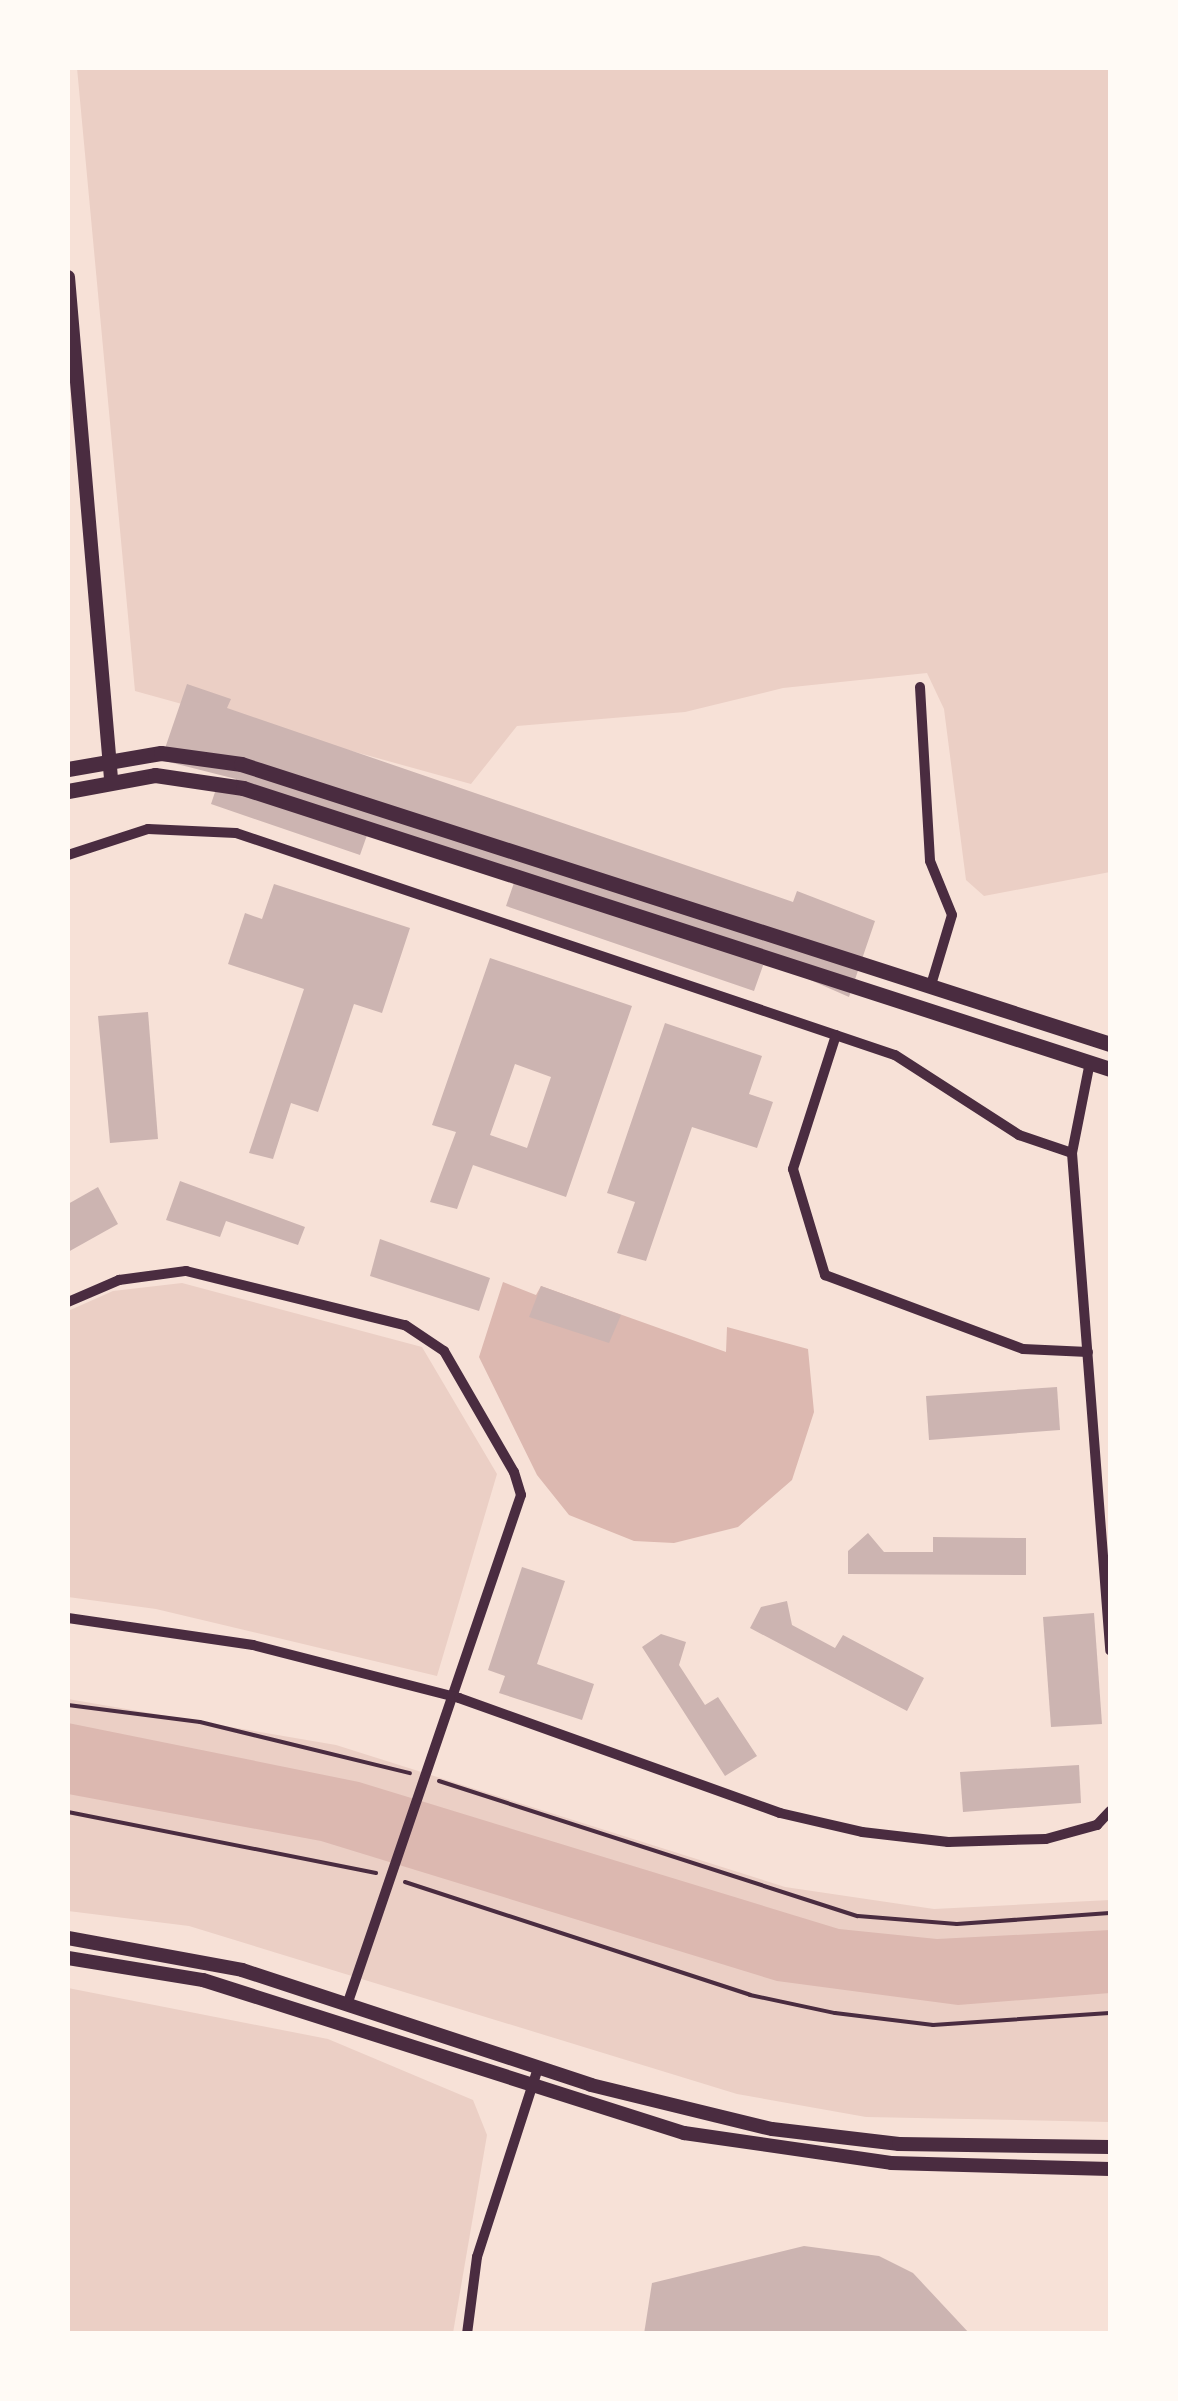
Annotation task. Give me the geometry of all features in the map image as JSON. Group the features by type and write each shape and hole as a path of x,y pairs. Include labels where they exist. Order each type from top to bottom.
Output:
{"main road":[{"path":"68,769 108,758 190,755 271,772 1110,1044"},
{"path":"68,791 111,779 196,779 277,798 1110,1068"}],"street":[{"path":"68,278 111,779"},
{"path":"920,688 930,861 952,915 931,985"},
{"path":"68,855 148,829 236,833 928,1068 1019,1135 1072,1153"},
{"path":"836,1035 794,1169 826,1276 1022,1348 1088,1352"},
{"path":"1090,1062 1072,1153 1110,1651"},
{"path":"68,1302 119,1280 186,1270 405,1325 444,1351 521,1495 448,1696 347,2004"},
{"path":"68,1618 253,1646 448,1696 780,1813 862,1832 948,1842 1046,1839 1097,1825 1110,1811"},
{"path":"68,1938 190,1956 651,2102 835,2138 1110,2147"},
{"path":"68,1958 203,1980 531,2088 684,2133 814,2155 1110,2169"},
{"path":"467,2334 476,2257 538,2068"}],"path":[{"path":"68,1705 326,1750 858,1916 957,1924 1110,1913"},
{"path":"68,1812 322,1857 750,1994 835,2013 933,2025 1110,2014"}],"shaded area":[{"path":"77,68 1110,68 1110,872 984,896 966,880 944,709 927,673 783,688 685,712 517,726 471,784 135,691"},
{"path":"503,1282 536,1295 541,1286 726,1352 727,1327 808,1349 814,1412 792,1480 738,1527 674,1543 634,1541 569,1515 537,1475 479,1357"},
{"path":"182,1283 422,1347 497,1474 437,1676 156,1609 68,1597 68,1311 113,1291"},
{"path":"68,1699 336,1745 785,1887 934,1909 1110,1900 1110,2122 866,2117 737,2094 189,1926 68,1911"},
{"path":"68,1723 359,1782 839,1929 937,1939 1110,1930 1110,1993 958,2005 777,1981 321,1841 68,1794"},
{"path":"68,1988 328,2039 473,2100 487,2135 453,2333 68,2333"}],"building":[{"path":"187,684 231,699 227,708 793,902 797,891 875,921 849,997 765,960 754,991 506,906 517,874 371,824 360,855 211,804 217,786 231,791 236,779 161,760"},
{"path":"274,884 410,928 382,1013 354,1004 318,1112 291,1103 273,1159 249,1153 304,989 228,964 245,913 262,919"},
{"path":"490,958 632,1006 566,1197 473,1165 457,1209 430,1202 456,1132 432,1125","holes":["515,1064 551,1077 527,1148 490,1135"]},
{"path":"148,1012 158,1139 110,1143 98,1016"},
{"path":"665,1023 762,1056 749,1094 773,1102 757,1148 692,1127 646,1261 617,1253 635,1202 607,1193"},
{"path":"180,1181 305,1227 298,1245 226,1221 220,1237 166,1220"},
{"path":"98,1187 118,1224 68,1252 68,1204"},
{"path":"380,1239 490,1278 479,1311 370,1276"},
{"path":"541,1286 621,1315 609,1343 529,1317"},
{"path":"1057,1387 1060,1430 929,1440 926,1396"},
{"path":"868,1533 884,1552 933,1552 933,1537 1026,1538 1026,1575 848,1574 848,1551"},
{"path":"522,1567 565,1581 537,1664 594,1684 582,1720 499,1693 505,1676 488,1670"},
{"path":"787,1601 792,1625 835,1648 843,1635 924,1678 907,1711 750,1628 761,1607"},
{"path":"1094,1613 1102,1724 1051,1727 1043,1617"},
{"path":"661,1634 686,1642 679,1665 705,1705 718,1697 757,1756 725,1776 642,1647"},
{"path":"1079,1765 1081,1803 963,1812 960,1772"},
{"path":"804,2246 879,2256 913,2273 970,2334 644,2334 652,2283"}]}
